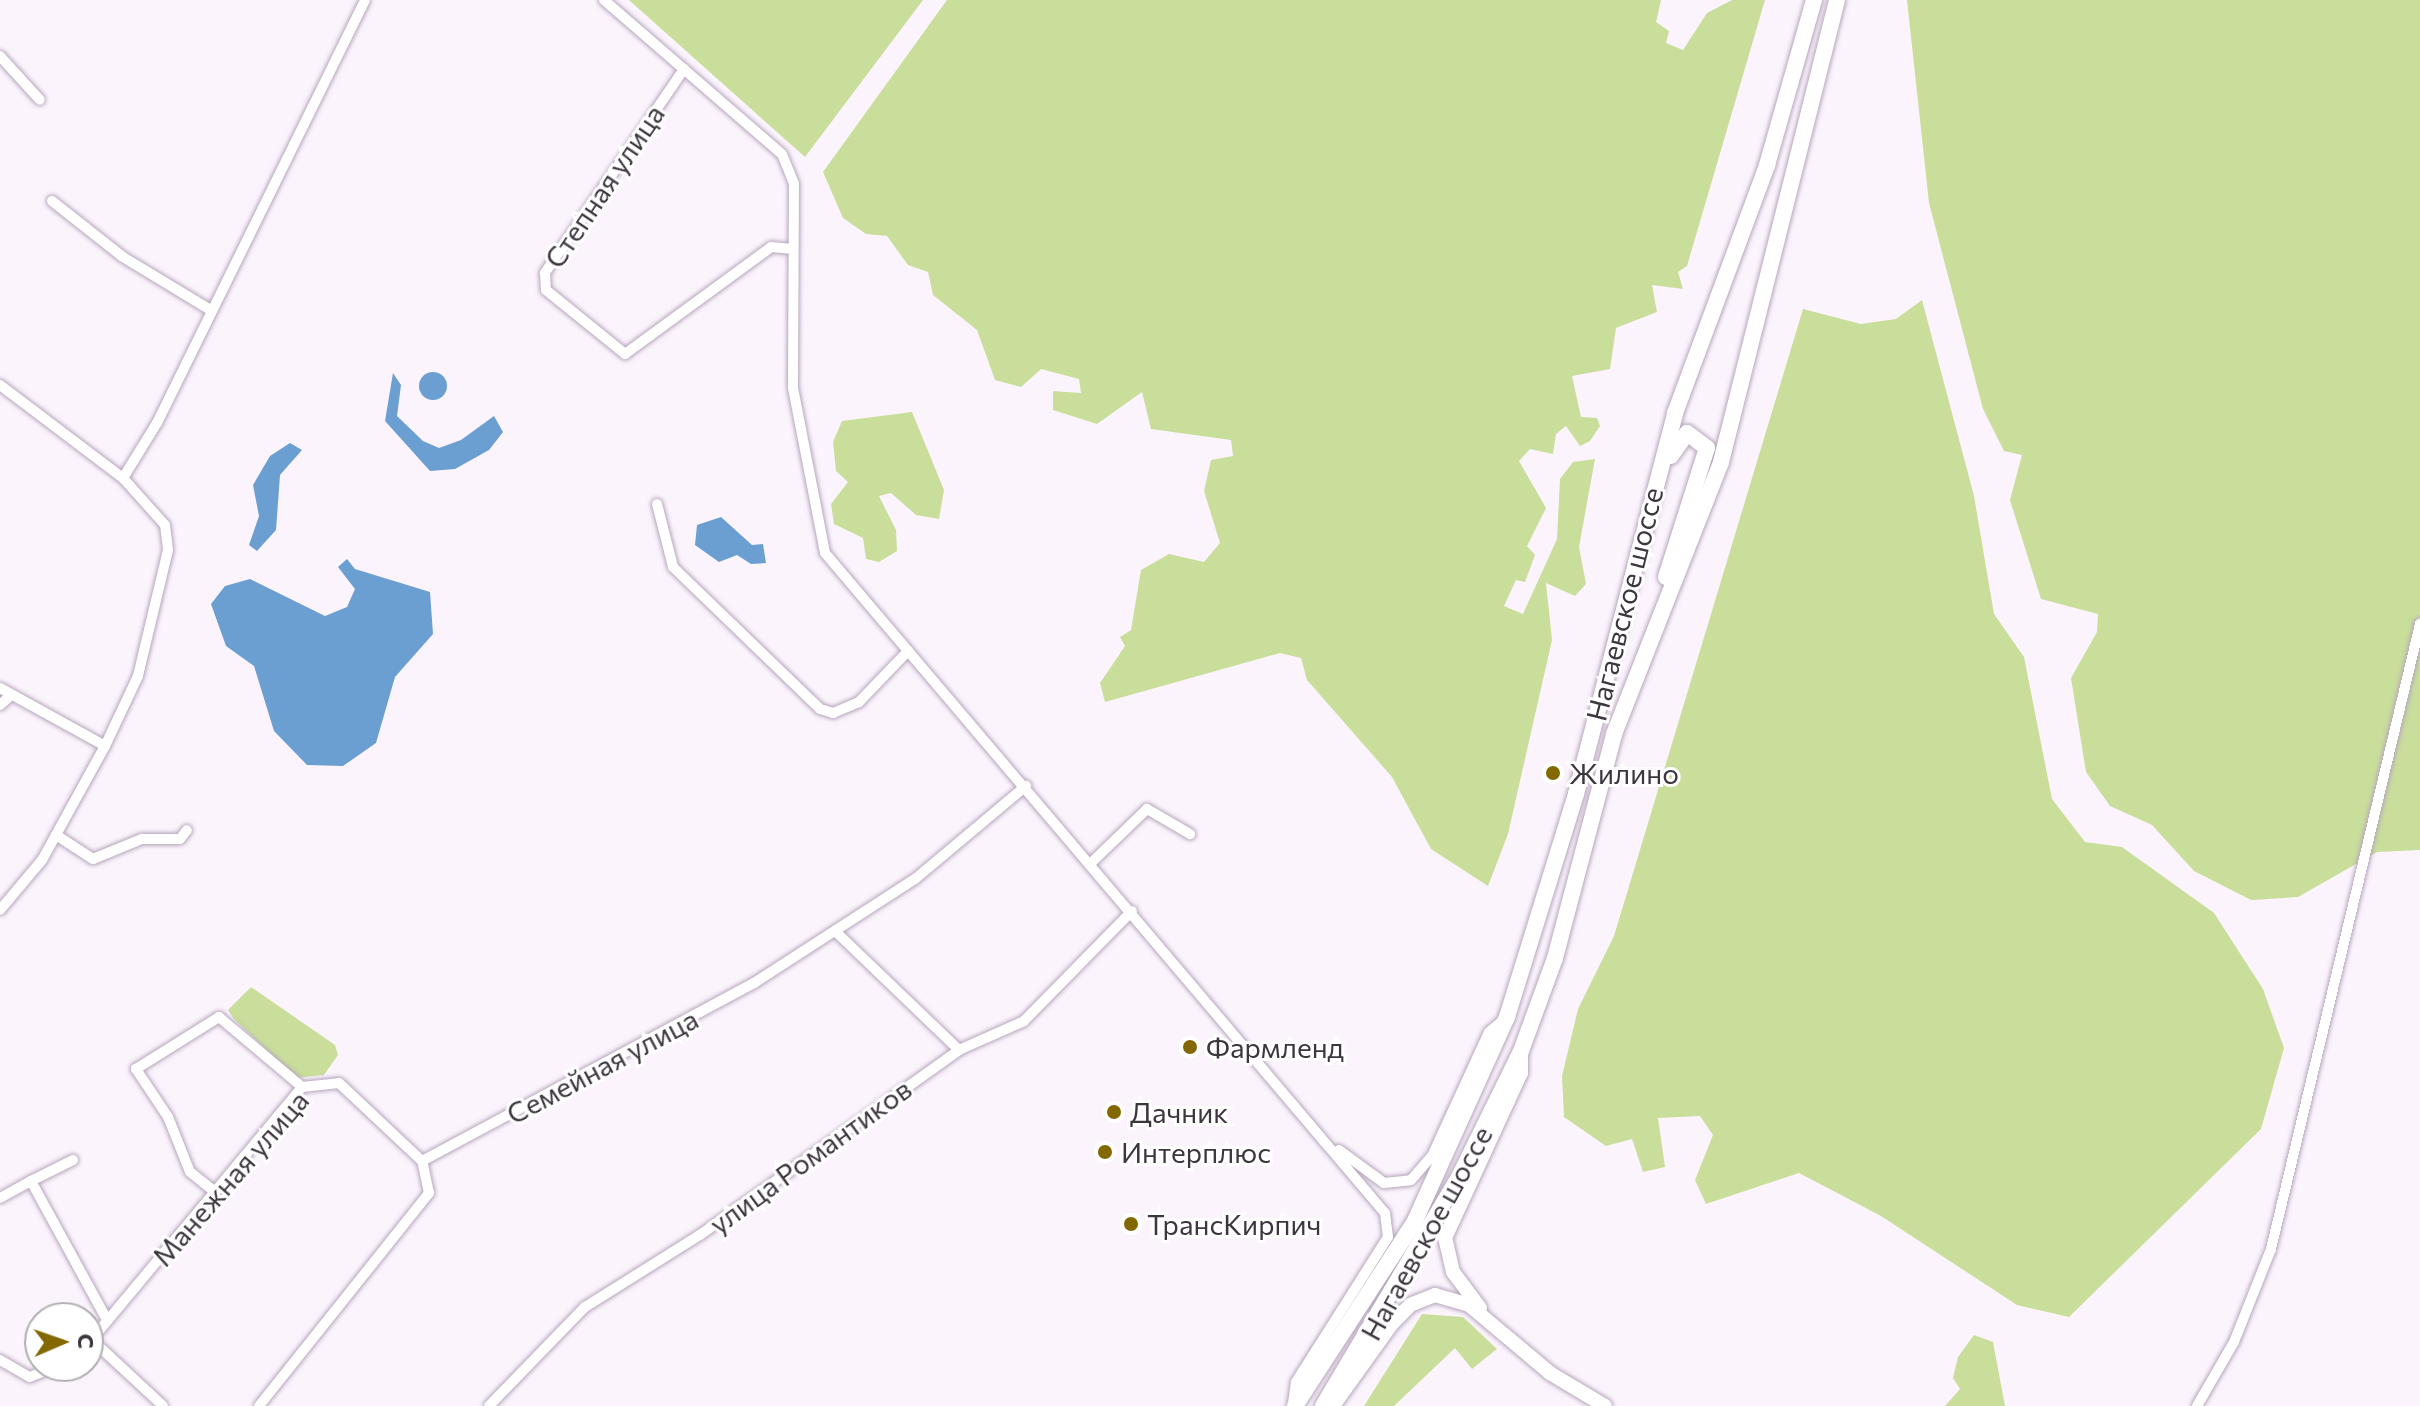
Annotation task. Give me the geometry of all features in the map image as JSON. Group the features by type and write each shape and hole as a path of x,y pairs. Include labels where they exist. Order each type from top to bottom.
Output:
{"main road":[{"name":"Нагаевское шоссе","path":"1294,1406 1414,1223 1507,1017 1617,633 1675,413 1767,165 1814,0"},
{"name":"Нагаевское шоссе","path":"1323,1406 1413,1263 1521,1051 1555,958 1614,734 1721,462 1789,170 1837,0"},
{"path":"1617,633 1673,447 1680,436 1696,435 1707,448 1705,462 1651,636"}],"street":[{"path":"123,478 212,311 365,0"},
{"path":"604,0 782,154 796,193 793,388 809,499 825,553 1378,1202 1388,1237 1296,1382 1294,1406"},
{"path":"0,56 40,100"},
{"name":"Степная улица","path":"684,69 545,273 546,290 625,354 771,247 793,249"},
{"path":"52,201 123,257 212,311"},
{"path":"0,385 123,478 165,525 168,550 138,676 105,746 56,835 0,910"},
{"path":"657,504 673,567 686,584 820,709 833,713 859,702 908,651"},
{"path":"2197,1406 2234,1342 2271,1249 2420,624"},
{"path":"0,688 105,746"},
{"path":"0,705 11,695"},
{"name":"Семейная улица","path":"422,1161 592,1075 835,931 915,879 1026,786"},
{"path":"1091,863 1147,809 1190,834"},
{"path":"56,835 93,859 142,839 180,839 187,830"},
{"name":"улица Романтиков","path":"489,1406 585,1307 700,1235 959,1050 1024,1021 1132,911"},
{"path":"835,931 959,1050"},
{"path":"215,1192 190,1172 168,1117 136,1069 219,1017 302,1087"},
{"path":"1328,1142 1384,1183 1411,1180 1432,1156 1489,1032 1507,1017"},
{"path":"1493,1324 1453,1272 1445,1238 1521,1073 1521,1051"},
{"name":"Манежная улица","path":"104,1324 302,1087 339,1083 422,1161"},
{"path":"0,1198 73,1160"},
{"path":"259,1406 429,1193 422,1161"},
{"path":"31,1181 107,1320"},
{"path":"1333,1406 1410,1305 1450,1296 1493,1324 1550,1373 1605,1406"},
{"path":"104,1354 163,1406"},
{"path":"2,1366 24,1375"}],"green space":[{"path":"629,0 923,0 805,157"},
{"path":"947,0 1661,0 1656,22 1669,31 1666,43 1683,50 1707,13 1732,0 1765,0 1687,266 1678,272 1683,289 1652,285 1657,312 1616,328 1610,369 1572,376 1581,417 1597,418 1600,426 1590,441 1580,446 1566,426 1556,434 1553,454 1530,449 1519,461 1546,508 1527,546 1535,555 1525,582 1516,580 1504,606 1523,614 1557,539 1560,479 1573,462 1595,459 1579,547 1586,584 1575,596 1546,583 1552,640 1508,834 1488,886 1431,849 1392,777 1307,680 1301,658 1280,653 1105,702 1100,683 1125,646 1120,637 1131,630 1141,570 1169,554 1204,562 1220,543 1204,491 1211,460 1233,456 1231,440 1151,429 1142,392 1097,424 1053,410 1053,391 1081,393 1079,379 1041,369 1021,387 995,380 977,330 933,295 928,272 908,265 887,236 866,234 843,218 823,172"},
{"path":"1907,0 2420,0 2420,850 2377,852 2298,897 2251,900 2194,871 2152,825 2110,806 2086,772 2071,678 2097,632 2098,614 2041,599 2010,500 2022,455 2004,451 1983,409 1929,203"},
{"path":"1922,300 1974,496 1994,614 2024,657 2052,799 2085,842 2122,847 2214,913 2263,989 2284,1048 2261,1129 2069,1317 2017,1305 1881,1216 1799,1173 1706,1204 1695,1180 1713,1135 1700,1116 1658,1118 1665,1167 1643,1172 1632,1139 1606,1146 1564,1117 1562,1076 1578,1009 1614,936 1803,309 1861,324 1896,319"},
{"path":"912,412 944,490 939,519 916,515 891,493 879,496 896,530 897,551 879,562 866,559 863,538 834,524 831,504 848,482 836,471 833,442 842,421"},
{"path":"251,987 335,1045 338,1055 324,1075 296,1078 234,1019 228,1010"},
{"path":"1422,1314 1463,1317 1497,1349 1472,1369 1455,1348 1394,1406 1364,1406"},
{"path":"1974,1335 1993,1342 2005,1406 1945,1406 1960,1389 1953,1378 1958,1357"}],"water":[{"path":"433,372 443,376 447,386 443,396 433,400 423,396 419,386 423,376"},
{"path":"393,373 401,385 397,416 423,441 439,448 461,440 494,416 503,432 489,450 455,469 430,471 385,421"},
{"path":"290,443 302,450 280,475 276,530 257,551 249,545 259,516 253,485 270,456"},
{"path":"721,517 752,545 763,544 766,563 751,564 737,555 719,562 695,545 697,525"},
{"path":"347,559 355,569 430,592 433,634 395,677 376,743 343,766 307,765 274,731 254,666 226,646 211,604 225,586 250,579 325,616 347,607 355,589 338,567"}],"place":[{"name":"Жилино","path":"1553,773"},
{"name":"Фармленд","path":"1190,1047"},
{"name":"Дачник","path":"1114,1112"},
{"name":"Интерплюс","path":"1105,1152"},
{"name":"ТрансКирпич","path":"1131,1224"}]}
